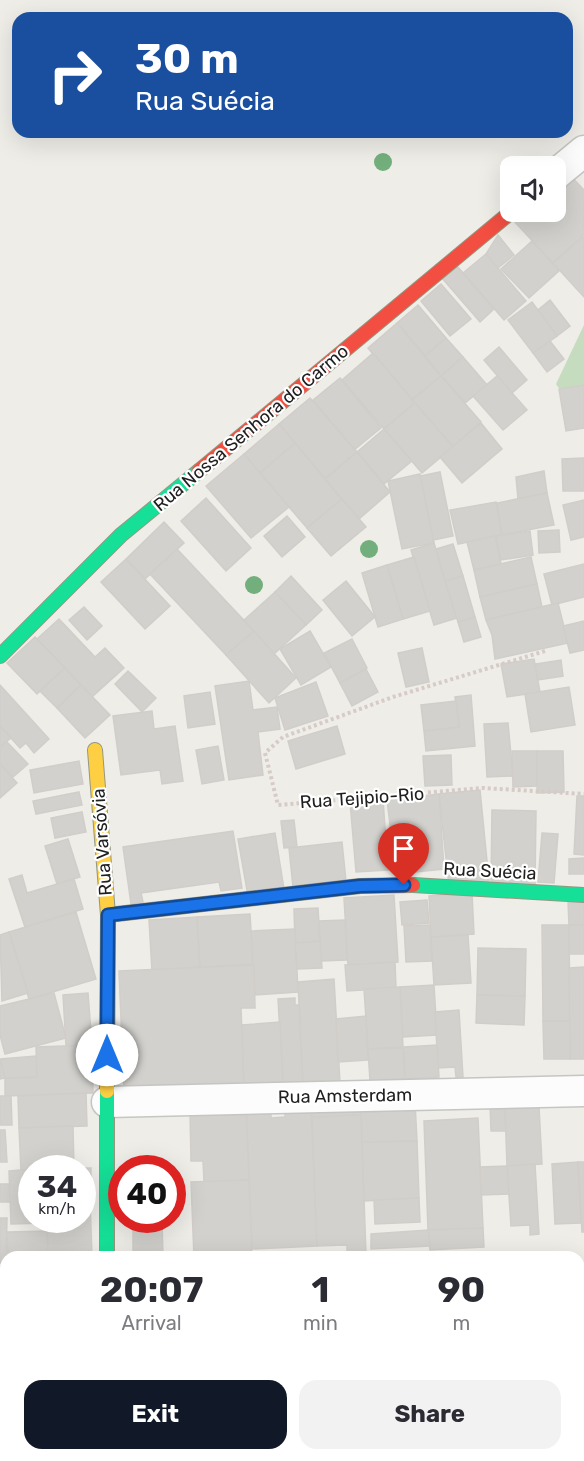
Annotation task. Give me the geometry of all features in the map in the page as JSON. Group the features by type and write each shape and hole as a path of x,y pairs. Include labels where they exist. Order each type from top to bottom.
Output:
{"street":[{"path":"566,166 584,151"},
{"name":"Rua Nossa Senhora do Carmo","path":"0,656 121,535 500,221"},
{"name":"Rua Varsóvia","path":"95,750 108,915 107,1251"},
{"name":"Rua Suécia","path":"108,915 360,886 404,885 584,895"},
{"name":"Rua Amsterdam","path":"107,1102 584,1091"}],"path":[{"name":"Rua Tejipio-Rio","path":"545,651 393,697 283,737 265,753 278,805 386,798 483,788 584,794"}],"green space":[{"path":"584,325 584,423 556,384"}],"building":[{"path":"566,171 584,190 584,234 553,263 515,222 566,222"},
{"path":"498,235 514,255 498,268 486,254"},
{"path":"584,236 584,297 553,263"},
{"path":"532,241 559,271 529,298 501,269"},
{"path":"486,254 526,301 504,320 463,273"},
{"path":"457,266 494,309 480,322 442,278"},
{"path":"441,284 471,319 450,336 421,301"},
{"path":"550,300 570,326 557,336 538,310"},
{"path":"532,302 557,336 533,353 508,320"},
{"path":"418,305 446,338 425,356 397,323"},
{"path":"397,323 441,376 412,400 368,348"},
{"path":"446,338 463,357 441,376 425,356"},
{"path":"550,341 564,359 547,372 533,353"},
{"path":"499,347 527,380 512,393 484,360"},
{"path":"373,353 415,403 384,429 342,380"},
{"path":"463,357 487,385 465,403 441,376"},
{"path":"441,376 481,422 453,447 412,400"},
{"path":"497,376 527,410 503,430 473,396"},
{"path":"340,378 381,428 354,450 313,400"},
{"path":"584,385 584,428 566,431 559,389"},
{"path":"310,398 357,452 325,479 279,424"},
{"path":"415,403 453,447 422,473 384,429"},
{"path":"481,423 502,449 462,483 440,457"},
{"path":"279,424 295,443 260,473 244,454"},
{"path":"384,429 412,461 384,484 357,452"},
{"path":"295,443 342,499 307,528 260,473"},
{"path":"357,452 390,492 359,519 325,479"},
{"path":"244,454 289,507 251,538 206,486"},
{"path":"584,458 584,491 563,491 562,459"},
{"path":"544,471 547,493 518,499 516,477"},
{"path":"440,472 453,536 433,540 420,476"},
{"path":"420,474 434,543 402,549 388,481"},
{"path":"547,493 554,525 502,535 497,503"},
{"path":"206,498 251,548 226,571 181,521"},
{"path":"342,499 366,527 331,556 307,528"},
{"path":"584,500 584,537 571,540 563,505"},
{"path":"496,502 502,535 458,544 450,510"},
{"path":"287,516 305,537 282,557 264,536"},
{"path":"164,522 184,543 145,579 126,559"},
{"path":"559,530 560,552 539,553 538,531"},
{"path":"530,531 533,555 501,560 496,536"},
{"path":"495,536 501,564 474,570 467,542"},
{"path":"434,543 457,618 434,625 411,550"},
{"path":"453,544 463,576 445,581 436,549"},
{"path":"177,549 254,631 226,655 150,574"},
{"path":"414,557 430,611 403,619 387,565"},
{"path":"531,557 537,584 480,597 474,570"},
{"path":"126,559 170,606 145,629 101,582"},
{"path":"584,564 584,597 552,605 544,574"},
{"path":"387,565 403,619 378,627 362,573"},
{"path":"291,576 322,610 306,625 275,592"},
{"path":"463,576 475,617 458,622 445,581"},
{"path":"346,581 375,617 352,636 323,600"},
{"path":"537,584 542,607 486,620 480,597"},
{"path":"275,592 306,625 274,654 244,620"},
{"path":"558,603 568,643 495,659 492,635 486,620"},
{"path":"84,607 102,626 87,640 69,620"},
{"path":"475,617 481,637 464,642 458,622"},
{"path":"59,619 95,657 105,648 124,668 92,697 37,639"},
{"path":"584,621 584,650 570,653 563,626"},
{"path":"254,631 296,678 269,703 226,655"},
{"path":"310,631 331,667 301,685 280,649"},
{"path":"35,637 65,668 37,694 7,663"},
{"path":"352,639 367,668 340,683 324,653"},
{"path":"422,648 429,682 406,687 398,653"},
{"path":"534,659 540,692 507,697 501,664"},
{"path":"561,660 563,676 538,680 535,664"},
{"path":"65,668 81,685 57,708 40,691"},
{"path":"366,669 378,692 352,706 340,683"},
{"path":"128,671 156,698 142,712 115,684"},
{"path":"249,681 253,710 277,707 280,729 258,732 263,775 229,780 215,686"},
{"path":"316,682 328,716 285,730 275,698"},
{"path":"0,685 49,739 34,753 26,743 20,748 0,726"},
{"path":"81,685 110,715 85,738 57,708"},
{"path":"569,687 575,725 531,732 525,694"},
{"path":"210,692 215,724 188,728 184,696"},
{"path":"471,695 475,746 426,751 424,731 459,727 455,697"},
{"path":"456,701 459,727 424,731 421,705"},
{"path":"152,711 154,729 175,726 183,781 162,784 160,770 121,775 113,716"},
{"path":"508,723 513,776 487,777 484,724"},
{"path":"0,726 11,738 0,747"},
{"path":"337,726 345,754 296,769 288,741"},
{"path":"7,742 28,764 13,777 0,764 0,747"},
{"path":"218,746 224,780 202,784 196,750"},
{"path":"512,751 537,751 537,786 513,787"},
{"path":"537,751 563,751 564,792 537,793"},
{"path":"451,755 452,785 425,786 423,756"},
{"path":"79,761 83,784 34,793 30,770"},
{"path":"0,764 17,783 0,798"},
{"path":"480,790 489,881 449,886 439,794"},
{"path":"79,792 82,805 36,814 33,801"},
{"path":"439,794 444,869 396,874 387,800"},
{"path":"577,796 584,796 584,855 574,854"},
{"path":"383,799 388,870 356,872 350,802"},
{"path":"492,810 536,811 535,885 491,884"},
{"path":"82,812 86,832 55,838 51,818"},
{"path":"294,820 297,847 284,848 281,821"},
{"path":"233,831 242,888 221,891 219,882 141,893 143,902 131,904 123,847"},
{"path":"275,833 284,889 248,896 238,839"},
{"path":"542,833 558,834 554,883 538,882"},
{"path":"68,839 80,877 57,884 45,846"},
{"path":"342,842 346,881 293,887 289,848"},
{"path":"584,858 584,874 569,874 569,859"},
{"path":"22,875 27,893 74,879 83,909 25,927 9,879"},
{"path":"472,893 474,934 431,937 429,896"},
{"path":"394,895 398,962 348,965 344,898"},
{"path":"427,900 429,923 402,925 400,902"},
{"path":"584,900 584,925 569,925 568,901"},
{"path":"318,908 320,941 295,943 294,909"},
{"path":"76,912 96,979 29,999 9,932"},
{"path":"250,914 253,964 200,967 197,917"},
{"path":"197,917 200,967 152,971 149,920"},
{"path":"345,920 347,960 321,961 319,921"},
{"path":"430,925 432,961 406,962 404,926"},
{"path":"542,925 569,925 570,1021 543,1021"},
{"path":"569,925 584,925 584,954 569,954"},
{"path":"295,929 298,992 255,995 251,931"},
{"path":"9,932 28,993 2,1001 0,935"},
{"path":"468,935 471,983 434,985 431,937"},
{"path":"320,941 322,968 297,969 295,943"},
{"path":"478,948 526,949 525,996 477,995"},
{"path":"395,962 396,988 347,991 345,965"},
{"path":"254,965 255,1008 241,1008 244,1087 124,1092 119,971"},
{"path":"584,967 584,1059 570,1059 569,968"},
{"path":"334,979 340,1083 303,1086 298,982"},
{"path":"434,985 437,1035 403,1037 400,987"},
{"path":"400,987 403,1047 368,1049 364,989"},
{"path":"54,993 66,1038 5,1054 0,1035 0,1006"},
{"path":"88,993 92,1045 66,1046 63,995"},
{"path":"477,995 525,996 524,1025 476,1023"},
{"path":"295,998 295,1005 299,1005 303,1086 283,1087 278,999"},
{"path":"459,1010 463,1077 456,1077 455,1067 438,1068 435,1012"},
{"path":"366,1016 368,1060 338,1062 336,1019"},
{"path":"543,1021 570,1021 570,1059 544,1059"},
{"path":"280,1022 283,1087 244,1087 242,1025"},
{"path":"92,1045 93,1093 5,1096 5,1078 37,1077 36,1047"},
{"path":"437,1045 439,1077 405,1079 404,1047"},
{"path":"403,1048 405,1079 370,1081 368,1049"},
{"path":"36,1056 37,1077 5,1078 0,1059"},
{"path":"0,1059 5,1078 0,1079"},
{"path":"86,1093 87,1126 19,1128 18,1096"},
{"path":"0,1096 11,1096 12,1125 0,1125"},
{"path":"415,1102 417,1141 362,1142 360,1104"},
{"path":"504,1103 506,1131 491,1131 490,1104"},
{"path":"360,1104 361,1115 312,1117 311,1107"},
{"path":"271,1107 271,1118 285,1117 285,1107 311,1107 317,1246 252,1249 246,1108"},
{"path":"539,1107 542,1164 507,1166 505,1108"},
{"path":"246,1108 249,1180 204,1182 203,1161 191,1161 190,1111"},
{"path":"361,1115 366,1251 347,1251 347,1245 317,1246 312,1117"},
{"path":"478,1118 483,1228 428,1230 424,1121"},
{"path":"73,1126 74,1155 20,1155 19,1128"},
{"path":"0,1130 5,1130 7,1162 0,1162"},
{"path":"417,1141 419,1198 364,1201 362,1142"},
{"path":"578,1162 581,1223 555,1224 552,1164"},
{"path":"578,1162 584,1162 584,1232 582,1232"},
{"path":"535,1164 539,1234 530,1235 530,1225 511,1226 507,1166"},
{"path":"507,1166 509,1194 481,1195 480,1167"},
{"path":"18,1170 18,1224 11,1224 9,1171"},
{"path":"249,1180 252,1251 194,1251 191,1182"},
{"path":"0,1184 9,1184 10,1202 0,1202"},
{"path":"419,1198 420,1222 375,1224 374,1200"},
{"path":"0,1218 7,1218 6,1251 0,1251"},
{"path":"483,1228 484,1247 430,1250 428,1230"},
{"path":"428,1230 430,1246 371,1249 371,1234"},
{"path":"7,1232 47,1233 48,1251 8,1251"},
{"path":"47,1233 91,1233 92,1251 48,1251"},
{"path":"133,1233 162,1233 163,1251 133,1251"}],"traffic: fast":[{"path":"0,656 121,535 199,471"},
{"path":"413,885 584,895"},
{"path":"107,1091 107,1251"}],"traffic: slow":[{"path":"95,750 108,915 107,1091"}],"traffic: jam":[{"path":"199,471 500,221"},
{"path":"108,915 360,886 413,885"}],"route":[{"path":"107,1055 108,915 360,886 404,885"}]}
